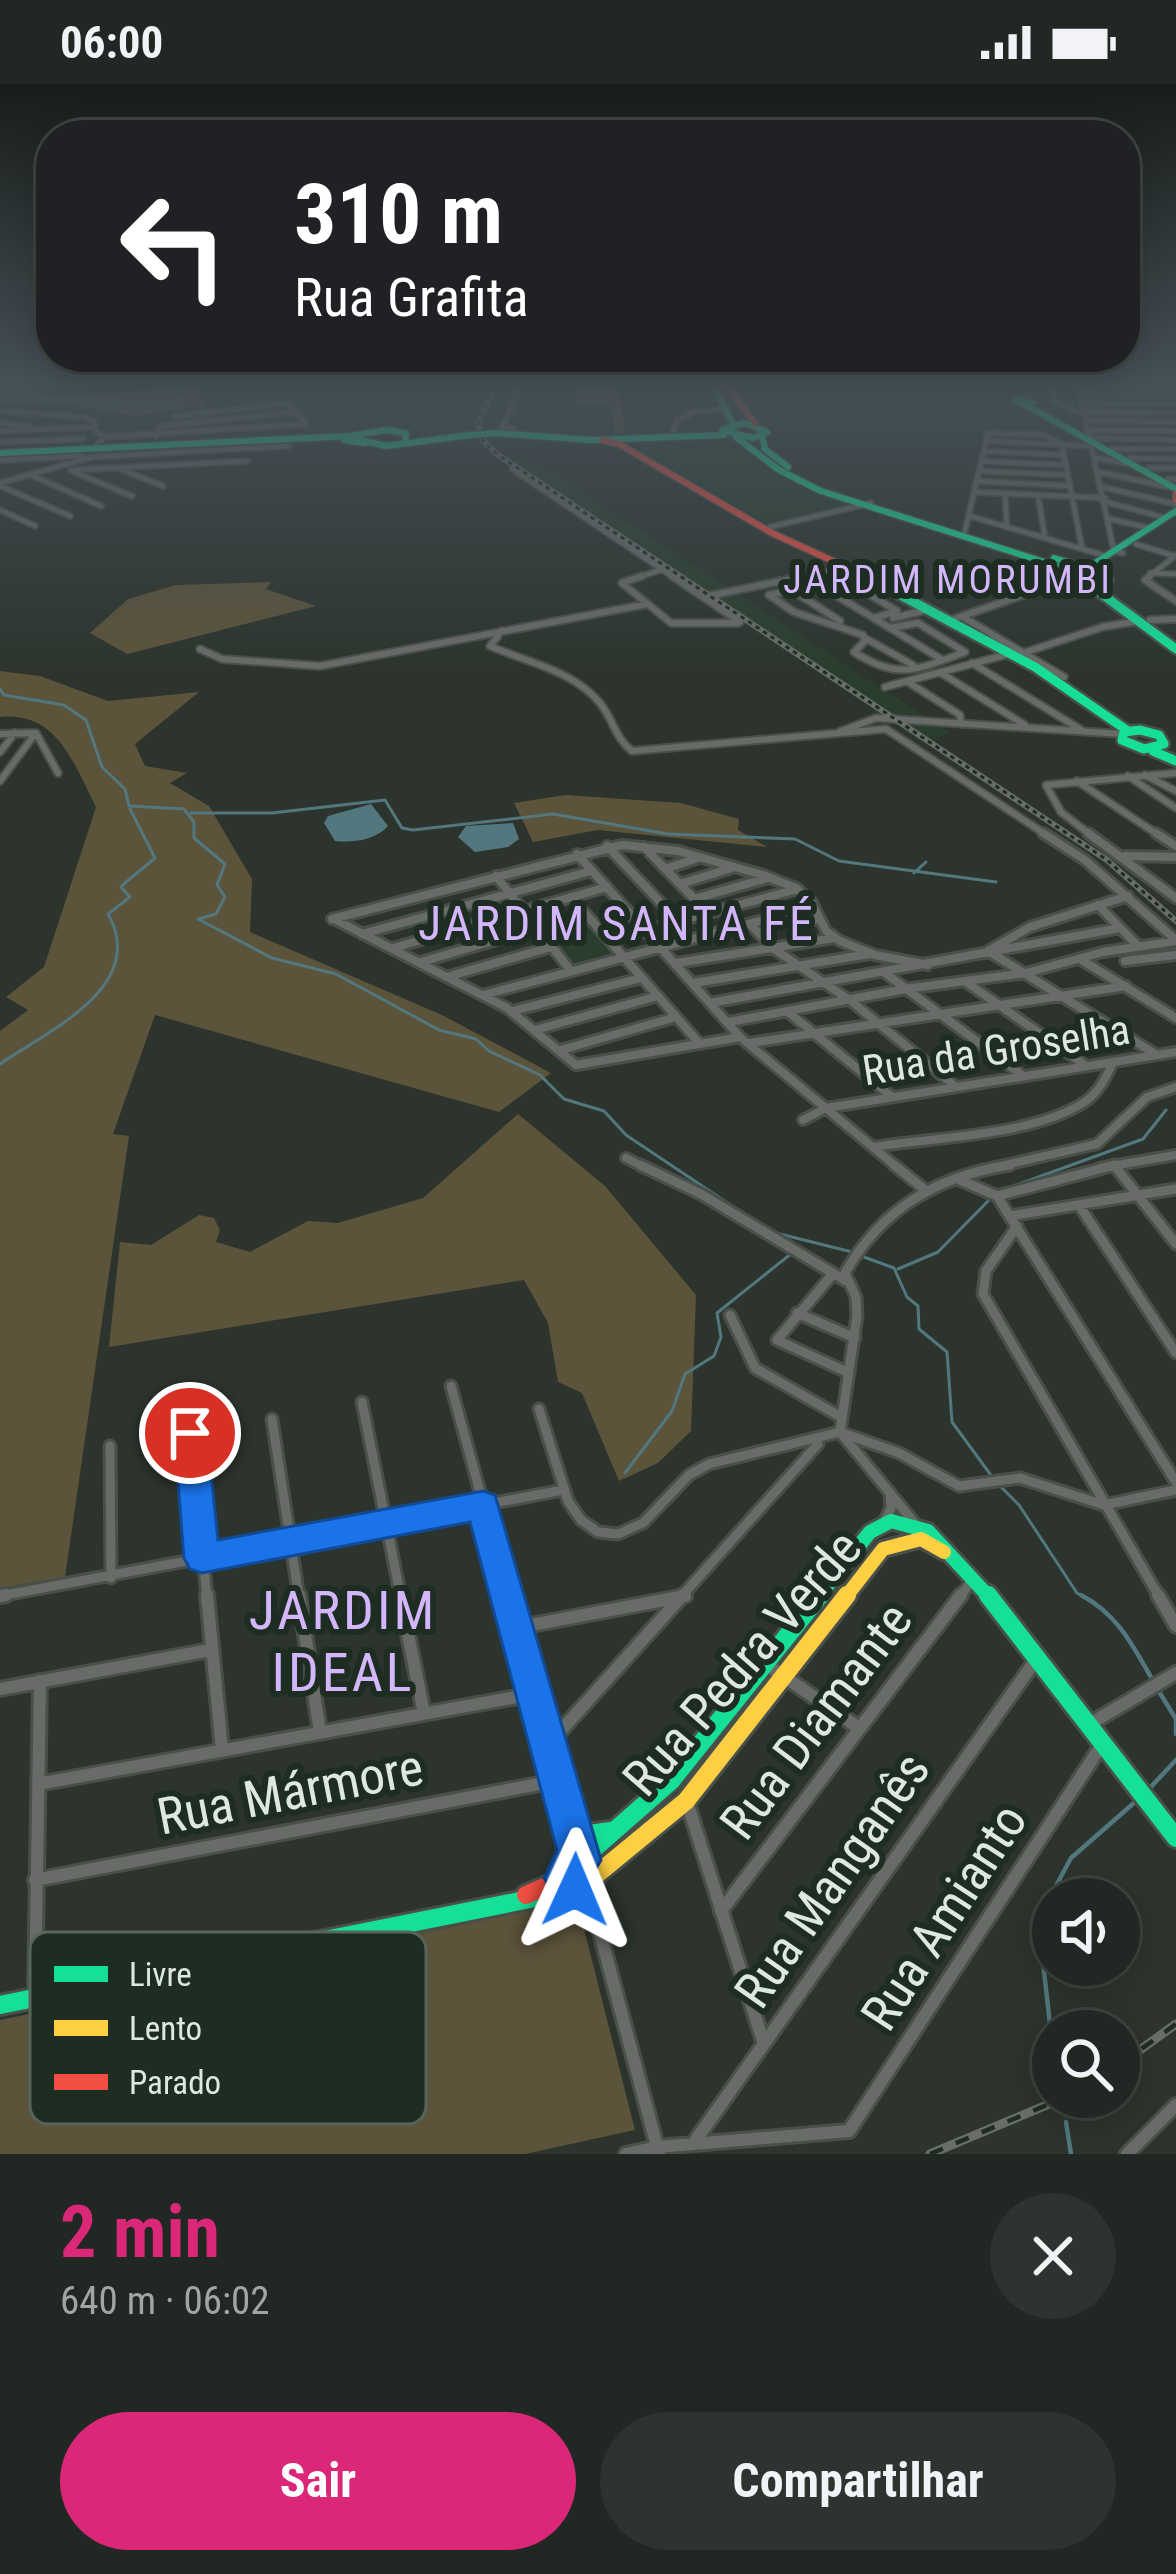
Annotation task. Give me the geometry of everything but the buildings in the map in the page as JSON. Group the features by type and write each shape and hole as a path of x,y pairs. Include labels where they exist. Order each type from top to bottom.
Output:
{"street":[{"path":"34,477 101,506"},
{"path":"86,477 132,496"},
{"path":"139,477 163,486"},
{"path":"523,477 740,622 671,623 622,583 661,570"},
{"path":"675,477 772,533 849,568"},
{"path":"684,477 849,568 923,615 965,651 894,671 854,652 865,638"},
{"path":"792,477 1063,575 1092,574"},
{"path":"805,477 867,504 1092,574 1176,644"},
{"path":"965,531 977,477"},
{"path":"1067,477 1082,548"},
{"path":"1100,477 1119,548"},
{"path":"1114,477 1173,494"},
{"path":"976,482 1070,486"},
{"path":"0,484 70,516"},
{"path":"1102,487 1147,497 1173,494"},
{"path":"974,492 1105,500 1173,494"},
{"path":"1004,494 1006,526"},
{"path":"1147,497 1173,494"},
{"path":"1119,548 1149,528 1173,494"},
{"path":"955,619 1063,575 1092,574 1173,494"},
{"path":"1038,495 1045,538"},
{"path":"770,527 867,504"},
{"path":"0,511 35,526"},
{"path":"970,516 1082,548 1176,556"},
{"path":"1110,519 1149,528"},
{"path":"1147,576 1176,556"},
{"path":"702,598 849,568"},
{"path":"1147,576 1176,574"},
{"path":"1147,576 1176,601"},
{"path":"841,622 806,620 769,597 847,581 897,611 882,623"},
{"path":"819,585 941,659"},
{"path":"792,590 914,666"},
{"path":"200,650 222,659 320,666 646,604"},
{"path":"855,629 923,615"},
{"path":"882,623 923,615 955,619 1025,652 1064,677"},
{"path":"955,619 1125,732"},
{"path":"1025,652 1102,627 1176,620"},
{"path":"502,631 490,646 580,686 603,706 620,745 632,751 886,729 1085,860 1176,941"},
{"path":"885,687 1010,653"},
{"path":"972,664 1084,731"},
{"path":"940,672 1030,728"},
{"path":"907,681 960,715 962,724"},
{"path":"835,734 850,724 876,718 1125,732"},
{"path":"0,752 16,731"},
{"path":"1125,732 1125,743 1164,748 1176,761"},
{"path":"0,734 36,734"},
{"path":"36,734 58,773"},
{"path":"1,780 36,734"},
{"path":"1176,772 1046,783 1061,812 1176,898"},
{"path":"1145,775 1176,790"},
{"path":"1128,776 1176,808"},
{"path":"1076,780 1176,847"},
{"path":"607,846 679,922"},
{"path":"928,965 873,953 835,938 815,920 812,907 798,889 702,857 644,847 607,846 332,919 483,994 576,1065 1126,986"},
{"path":"644,847 709,914"},
{"path":"577,854 744,1040 924,1189"},
{"path":"1125,856 1176,857"},
{"path":"665,869 702,857"},
{"path":"680,884 735,867"},
{"path":"361,934 591,871"},
{"path":"496,876 571,971"},
{"path":"694,899 771,878"},
{"path":"392,949 607,887"},
{"path":"646,931 798,889"},
{"path":"988,951 1018,931 1130,896"},
{"path":"571,897 700,1044"},
{"path":"1098,905 1139,947"},
{"path":"483,994 812,907"},
{"path":"775,917 791,925 815,920"},
{"path":"750,924 774,949 851,1001 956,1087"},
{"path":"420,962 537,928"},
{"path":"710,1003 1120,928"},
{"path":"676,964 835,938"},
{"path":"728,1023 905,989 1025,973 1078,958 1176,941"},
{"path":"449,976 552,947"},
{"path":"988,951 1066,995 1156,1055"},
{"path":"693,983 873,953"},
{"path":"1125,961 1176,955"},
{"path":"1078,958 1173,1014"},
{"path":"885,974 1023,1076"},
{"path":"512,1012 641,977"},
{"path":"966,982 1086,1066"},
{"path":"534,1030 658,996"},
{"path":"788,1012 892,1097"},
{"path":"559,1051 676,1016"},
{"name":"Rua da Groselha","path":"803,1120 826,1108 1176,1052"},
{"path":"873,1147 1049,1116 1084,1103 1103,1084 1114,1062"},
{"path":"922,1532 840,1432 855,1338 856,1297 845,1273 856,1254 924,1189 953,1178 1084,1149 1113,1136 1141,1098 1176,1087"},
{"path":"997,1196 1176,1155"},
{"path":"626,1158 700,1194 847,1282"},
{"path":"1114,1166 1176,1244"},
{"path":"539,1409 563,1490 584,1525 603,1533 643,1522 695,1470 820,1442 840,1432 898,1453 959,1486 1020,1478 1104,1505 1176,1486 997,1196 985,1187 953,1178"},
{"path":"1176,1189 1014,1221 986,1270 983,1294 1176,1627"},
{"path":"1078,1205 1176,1352"},
{"path":"832,1275 778,1340 849,1373"},
{"path":"797,1313 855,1338"},
{"path":"730,1315 755,1368 841,1417"},
{"path":"452,1386 546,1747 562,1785 578,1861 565,1878 501,1906"},
{"path":"362,1402 424,1714"},
{"path":"272,1419 320,1732"},
{"path":"190,1433 222,1750"},
{"path":"546,1747 820,1442"},
{"path":"110,1446 111,1578"},
{"path":"0,1596 563,1490"},
{"path":"882,1526 891,1508 890,1491"},
{"name":"Rua Pedra Verde","path":"578,1861 670,1781 870,1532 891,1522 922,1532 974,1577 1176,1838"},
{"name":"Rua Pedra Verde","path":"587,1884 686,1801 883,1549 922,1532"},
{"path":"849,1558 868,1568"},
{"name":"Rua Diamante","path":"721,1911 974,1577"},
{"path":"515,1628 685,1596"},
{"path":"0,1688 211,1650"},
{"name":"Rua Manganês","path":"693,2145 1035,1661"},
{"path":"765,1663 860,1728"},
{"path":"1087,1726 1176,1673"},
{"path":"35,1932 40,1682"},
{"path":"38,1784 533,1694"},
{"name":"Rua Amianto","path":"693,2145 849,2131 1102,1745"},
{"path":"562,1785 578,1861"},
{"name":"Rua Mármore","path":"35,1880 562,1785"},
{"path":"686,1801 764,2044"},
{"path":"573,1831 582,1835 614,1830"},
{"path":"578,1861 592,1866 587,1884 658,2150"},
{"path":"565,1878 587,1884"},
{"path":"368,1932 587,1884"},
{"path":"0,2005 30,1998"},
{"path":"1127,2154 1176,2105"},
{"path":"626,2154 693,2145"}],"shaded area":[{"path":"528,477 558,477 950,733 923,743"},
{"path":"686,477 780,477 848,504 769,525"},
{"path":"271,582 266,589 316,606 127,654 90,633 128,599 176,585"},
{"path":"0,671 40,676 108,701 199,692 135,744 145,766 187,773 170,783 209,806 252,879 250,932 444,1016 551,1073 499,1112 155,1015 113,1134 129,1136 65,1577 0,1588 0,1031 28,1010 6,997 44,967 96,807 71,758 50,732 20,717 0,717"},
{"path":"565,795 681,803 739,819 738,830 767,847 598,830 533,842 514,803"},
{"path":"578,912 611,953 574,963 540,922"},
{"path":"518,1114 605,1186 696,1295 691,1431 658,1463 619,1481 582,1393 558,1382 548,1323 524,1280 109,1347 120,1242 151,1245 199,1215 214,1218 220,1230 216,1242 250,1252 308,1221 338,1223 423,1198"},
{"path":"567,1903 579,1909 635,2130 525,2154 0,2154 0,2020 30,2014 30,2124 426,2124 426,1932"}],"water":[{"path":"371,804 388,826 364,840 335,841 324,823 328,816"},
{"path":"513,823 519,839 508,847 475,852 458,837 466,826"}],"waterway":[{"path":"0,689 4,695 64,705 86,720 102,767 125,789 129,806 184,809 194,822 194,838 225,864 217,885 225,897 216,914 198,919 272,958 336,974 439,1030 476,1039 489,1051 540,1075 564,1099 604,1111 626,1135 756,1222 776,1233 852,1252"},
{"path":"191,813 272,813 385,800 402,828 413,830 553,814 668,834 795,839 839,861 916,871"},
{"path":"0,1064 66,1021 105,984 115,963 117,940 108,914 130,897 121,887 155,858 130,809"},
{"path":"916,871 926,862"},
{"path":"916,871 996,882"},
{"path":"1000,1191 1143,1139 1166,1110"},
{"path":"898,1269 938,1252 992,1197"},
{"path":"625,1473 672,1411 685,1374 714,1356 721,1337 717,1313 792,1253"},
{"path":"861,1256 894,1268 907,1297 918,1306 919,1329 947,1352 952,1422 993,1478"},
{"path":"1000,1486 1019,1505 1077,1593 1085,1597"},
{"path":"1081,1595 1085,1597"},
{"path":"1085,1597 1114,1621 1152,1679"},
{"path":"1158,1690 1176,1719 1176,1734"},
{"path":"1148,1790 1176,1760"},
{"path":"1048,2010 1040,1936 1051,1895 1071,1858 1135,1802"},
{"path":"1066,2122 1071,2154"}],"railway":[{"path":"530,477 1107,860 1176,921"},
{"path":"1140,2050 1176,2024"},
{"path":"930,2154 1032,2111"}],"traffic: fast":[{"path":"792,477 821,491 1063,568"},
{"path":"1154,477 1176,489"},
{"path":"1089,567 1176,511"},
{"path":"1054,558 1080,566"},
{"path":"1084,566 1103,572 1108,580 1079,585 1057,575 1064,567 1084,566"},
{"path":"859,573 1035,667 1128,731"},
{"path":"1091,586 1176,649"},
{"path":"1140,730 1159,735 1164,744 1144,749 1122,740 1124,732 1140,730"},
{"path":"1153,751 1176,761"},
{"path":"581,1860 671,1781 870,1532 891,1521 928,1531 974,1577 1176,1838"},
{"path":"573,1831 582,1835 611,1831"},
{"path":"580,1861 591,1865 595,1876 591,1887 580,1891 569,1887 565,1876 569,1865 580,1861"},
{"path":"365,1932 575,1890"},
{"path":"0,2005 30,1999"}],"traffic: slow":[{"path":"596,1875 686,1801 883,1549 921,1539 944,1552"}],"traffic: jam":[{"path":"675,477 772,533 859,573"},
{"path":"1176,494 1176,500"},
{"path":"526,1895 565,1878"}],"district":[{"name":"JARDIM MORUMBI","path":"948,580"},
{"name":"JARDIM SANTA FÉ","path":"617,923"},
{"name":"JARDIM IDEAL","path":"343,1642"}],"route":[{"path":"190,1433 202,1558 483,1505 546,1747 564,1791 580,1860 568,1866 565,1878 575,1890"}]}
